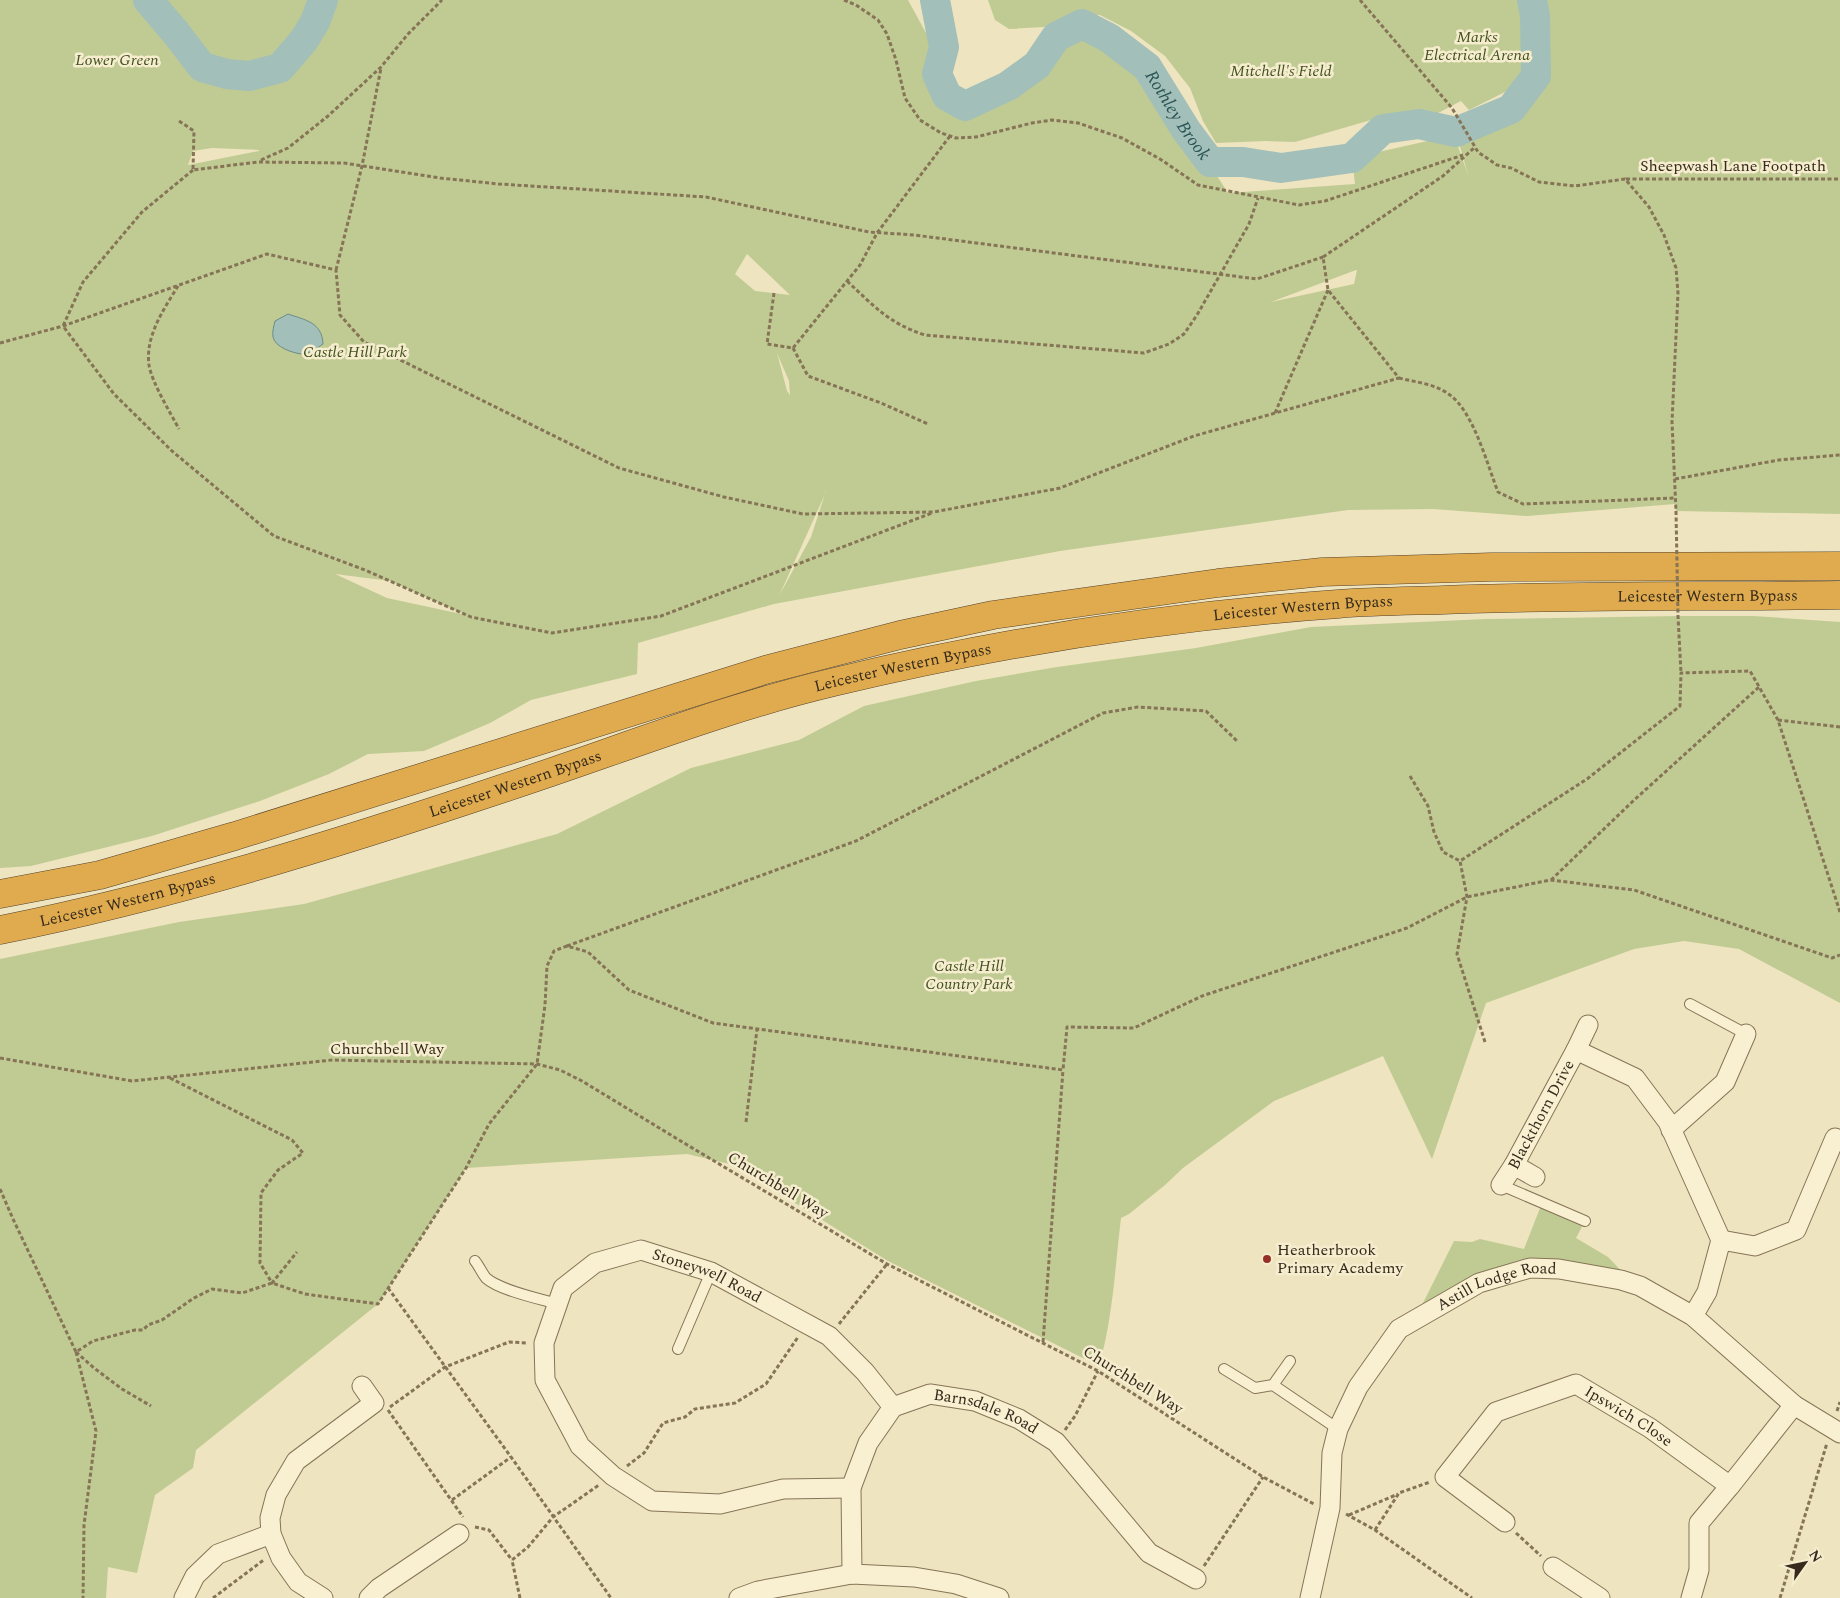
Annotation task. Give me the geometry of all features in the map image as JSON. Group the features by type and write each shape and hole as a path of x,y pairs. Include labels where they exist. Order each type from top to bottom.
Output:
{"highway":[{"name":"Leicester Western Bypass","path":"0,894 100,875 226,839 765,670 993,615 1209,584 1322,572 1512,567 1840,566"},
{"name":"Leicester Western Bypass","path":"0,930 77,914 247,870 502,789 682,726 786,694 932,659 1019,643 1165,621 1343,603 1509,598 1840,595"}],"street":[{"path":"1576,1050 1588,1025"},
{"path":"1672,1130 1726,1082 1746,1034"},
{"name":"Blackthorn Drive","path":"1501,1185 1514,1165 1576,1050 1635,1078 1668,1122 1721,1240"},
{"path":"1694,1316 1707,1292 1721,1240 1755,1246 1796,1230 1835,1138"},
{"path":"1514,1165 1535,1177"},
{"name":"Stoneywell Road","path":"850,1488 783,1489 720,1504 652,1501 613,1476 580,1446 545,1380 544,1343 563,1288 595,1263 641,1250 711,1272 829,1336 865,1372 893,1407"},
{"name":"Astill Lodge Road","path":"1310,1598 1330,1508 1332,1454 1338,1429 1358,1387 1399,1329 1479,1283 1530,1268 1559,1268 1621,1280 1640,1286 1694,1316 1794,1405 1836,1431"},
{"name":"Ipswich Close","path":"1444,1477 1496,1412 1576,1384 1650,1428 1730,1486"},
{"path":"323,1598 298,1582 281,1558 274,1542 270,1518 276,1495 296,1461 381,1406 362,1386"},
{"name":"Barnsdale Road","path":"893,1407 930,1394 975,1401 1020,1418 1056,1442 1149,1553 1196,1579"},
{"path":"1691,1598 1699,1570 1699,1523 1794,1405"},
{"path":"852,1574 850,1488 868,1443 893,1407"},
{"path":"1444,1477 1505,1522"},
{"path":"370,1598 380,1588 465,1527"},
{"path":"184,1598 195,1576 218,1554 274,1542"},
{"path":"1553,1567 1600,1598"},
{"path":"739,1598 758,1590 852,1574 914,1577 956,1584 999,1598"}],"lane":[{"path":"1690,1004 1746,1034"},
{"path":"1501,1185 1585,1221"},
{"path":"475,1261 487,1278 495,1283 525,1295 558,1304"},
{"path":"678,1349 711,1272"},
{"path":"1273,1385 1290,1360"},
{"path":"1224,1369 1255,1388 1273,1385 1338,1429"}],"path":[{"path":"258,162 288,148 328,116 381,67 408,34 442,0"},
{"path":"844,0 856,5 878,20 887,34 896,60 905,98 920,120 941,133 956,138 976,137 1052,120 1078,123 1122,138 1160,159 1198,185 1299,205 1325,201 1467,154"},
{"name":"Sheepwash Lane Footpath","path":"1360,0 1453,110 1474,148 1497,165 1511,168 1539,182 1575,186 1625,179 1840,179"},
{"path":"381,67 362,166 336,270 340,315 364,342 618,468 724,497 804,514 934,512 1060,488 1194,436 1399,378 1428,385 1450,395 1469,417 1498,492 1523,504 1676,498"},
{"path":"179,121 194,131 193,170"},
{"path":"793,348 860,265 877,233 950,136"},
{"path":"63,326 83,282 142,212 193,170 258,162 344,163 440,178 499,184 706,197 877,233 923,236 1257,279 1323,257 1443,176 1474,148"},
{"path":"1460,861 1587,779 1680,706 1681,673 1672,422 1678,293 1676,268 1664,235 1653,214 1625,179"},
{"path":"847,280 885,316 904,328 924,335 1144,353 1170,344 1184,334 1197,315 1249,224 1258,198"},
{"path":"0,343 63,326 267,254 336,270"},
{"path":"1323,257 1328,290 1399,378"},
{"path":"178,286 156,322 149,364 153,377 179,428"},
{"path":"1275,413 1328,290"},
{"path":"774,293 767,344 793,348"},
{"path":"63,326 114,394 172,452 274,536 365,570 477,618 552,633 661,616 934,512"},
{"path":"793,348 808,376 881,403 928,424"},
{"path":"1675,479 1779,460 1840,455"},
{"path":"1681,673 1750,671 1778,720 1840,912"},
{"path":"1550,880 1759,687"},
{"path":"169,1077 292,1140 303,1153 278,1170 261,1193 260,1263 272,1283 306,1294 378,1304 466,1168 489,1124 537,1064 545,1005 546,966 554,951 856,841 1103,713 1138,707 1206,711 1238,742"},
{"path":"1778,720 1840,727"},
{"path":"1410,776 1428,806 1434,832 1443,852 1460,861"},
{"path":"1460,861 1467,897 1457,954 1485,1042"},
{"path":"1043,1342 1067,1027 1134,1028 1202,996 1407,928 1467,897 1550,880 1634,890 1832,958 1840,955"},
{"path":"567,946 588,952 629,990 713,1023 1064,1070"},
{"path":"746,1122 757,1029"},
{"name":"Churchbell Way","path":"0,1058 132,1081 332,1060 537,1064 560,1070 582,1080 887,1264 1098,1371 1263,1477 1309,1503 1348,1515 1375,1530 1472,1598"},
{"path":"0,1189 76,1352 96,1431 84,1525 83,1598"},
{"path":"76,1352 93,1341 135,1330 143,1330 148,1325 162,1320 194,1298 212,1289 242,1293 272,1283 297,1252"},
{"path":"829,1336 887,1264"},
{"path":"388,1288 611,1598"},
{"path":"512,1560 528,1547 553,1516 644,1453 663,1423 685,1417 695,1409 735,1403 766,1384 809,1324"},
{"path":"520,1598 512,1560 488,1530 465,1527 452,1500 381,1406 445,1367 509,1342 544,1343"},
{"path":"76,1352 122,1389 152,1406"},
{"path":"1056,1442 1075,1416 1098,1371"},
{"path":"1780,1598 1836,1431"},
{"path":"452,1500 511,1457"},
{"path":"1196,1579 1263,1477"},
{"path":"1348,1515 1444,1477"},
{"path":"1375,1530 1400,1494"},
{"path":"1505,1522 1553,1567"},
{"path":"214,1598 274,1542"}],"green space":[{"path":"0,0 137,0 159,16 148,0 323,0 315,22 304,40 280,68 249,76 213,71 209,82 261,87 287,72 325,15 331,0 908,0 966,106 1082,24 1147,67 1228,193 1355,184 1352,158 1454,135 1468,175 1456,132 1511,109 1536,76 1535,16 1532,0 1840,0 1840,514 1676,511 1675,504 1527,516 1433,509 1348,510 1060,551 774,604 638,643 637,674 531,700 490,723 424,751 368,754 329,774 260,801 152,836 31,866 0,868","holes":["212,148 259,150 188,165 193,151","747,254 790,295 755,291 735,274","1356,270 1357,270 1354,284 1271,302","777,353 789,381 790,395 787,391","825,495 811,537 779,596","335,574 390,581 466,615 387,598"]},
{"name":"Mitchell's Field","path":"988,0 1522,0 1523,83 1469,110 1461,101 1438,113 1371,120 1295,142 1216,143 1203,121 1190,88 1165,56 1131,31 1100,15 1074,14 1044,27 1009,29 995,20"},
{"name":"Castle Hill Country Park","path":"1754,616 1840,622 1840,1003 1739,949 1684,941 1634,949 1486,1003 1432,1159 1383,1056 1274,1101 1183,1168 1165,1185 1129,1214 1121,1218 1111,1311 1099,1366 888,1261 734,1165 687,1154 466,1168 378,1304 196,1450 193,1468 155,1495 137,1573 108,1567 106,1598 0,1598 0,959 179,922 304,904 557,834 691,768 799,740 864,706 976,681 1057,667 1196,648 1311,627 1486,619"},
{"path":"1542,1203 1585,1221 1576,1238 1608,1257 1633,1283 1530,1268 1415,1319 1454,1241 1472,1242 1480,1239 1524,1249"}],"water":[{"path":"288,314 306,320 316,326 320,331 323,344 305,354 280,347 274,341 273,329 275,321"}],"waterway":[{"name":"Rothley Brook","path":"148,0 202,67 227,74 249,76 280,68 304,40 315,22 323,0"},
{"name":"Rothley Brook","path":"935,0 944,47 937,74 947,96 965,106 1008,86 1037,65 1056,37 1082,24 1109,38 1147,67 1186,130 1210,162 1243,162 1281,168 1352,158 1383,129 1419,124 1456,132 1511,109 1536,76 1535,16 1532,0"}],"place":[{"name":"Heatherbrook Primary Academy","path":"1267,1259"}],"park label":[{"name":"Marks Electrical Arena","path":"1477,46"},
{"name":"Lower Green","path":"117,60"},
{"name":"Castle Hill Park","path":"355,352"}]}
